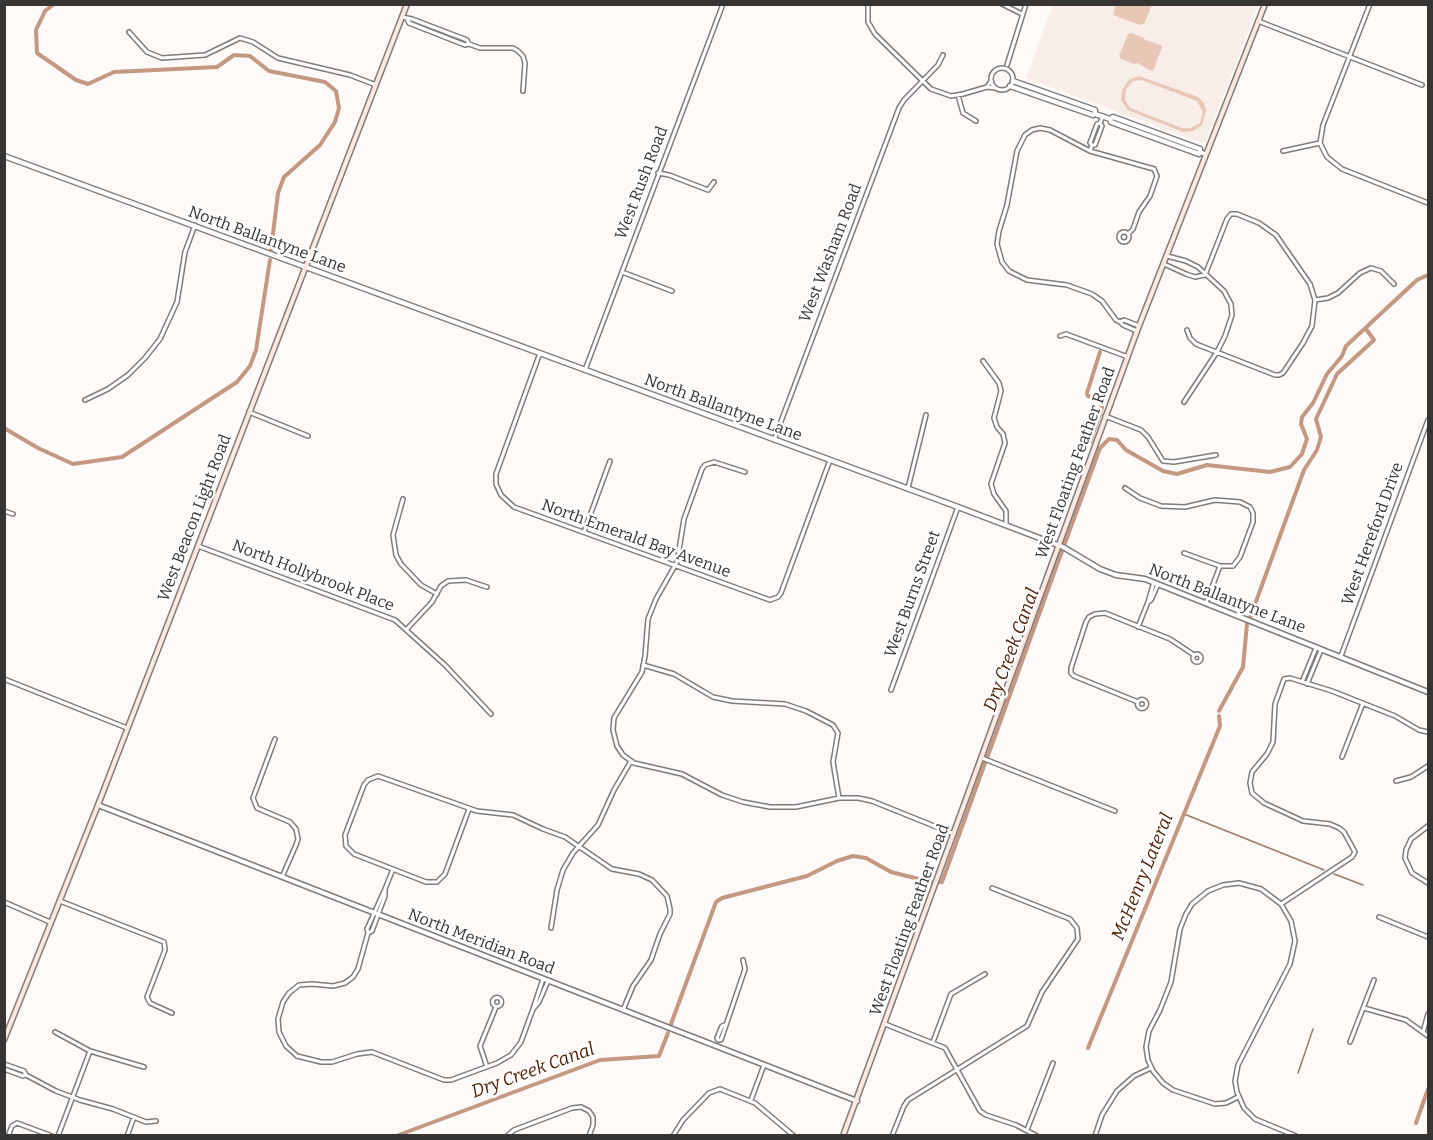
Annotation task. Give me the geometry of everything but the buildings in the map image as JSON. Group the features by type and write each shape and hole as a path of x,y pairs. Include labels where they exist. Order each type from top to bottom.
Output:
{"main road":[{"name":"West Beacon Light Road","path":"4,1040 128,728 376,85 405,18 407,4"},
{"name":"West Floating Feather Road","path":"845,1135 1203,153 1265,4"}],"street":[{"name":"West Rush Road","path":"585,370 723,4"},
{"path":"868,4 868,22 875,34 922,81 937,92 951,96 987,87 1005,90 1010,86 1013,81 1007,65 1026,4"},
{"path":"1002,4 1009,10 1022,14"},
{"path":"1370,4 1323,125 1320,144 1327,157 1342,169 1428,203"},
{"path":"405,18 409,23 465,45 480,48 513,48 518,51 525,63 523,91"},
{"path":"1258,21 1422,85"},
{"path":"129,32 147,51 162,58 205,55 240,38 253,42 278,58 350,75 376,85"},
{"name":"West Washam Road","path":"774,440 899,108 938,65 943,56"},
{"path":"987,87 994,72 1007,65"},
{"path":"1002,68 1008,70"},
{"path":"991,81 996,88"},
{"path":"1013,81 1095,110 1095,114"},
{"path":"1010,86 1093,115 1110,119 1113,117 1200,149 1203,153"},
{"path":"958,95 963,113 976,121"},
{"path":"1090,151 1092,145 1095,145 1103,116"},
{"path":"1128,234 1149,199 1156,180 1156,173 1150,167 1090,151 1050,130 1040,128 1032,130 1021,141 1014,162 1007,205 999,231 997,244 999,256 1016,276 1043,283 1067,285 1092,294 1102,301 1116,320 1137,331"},
{"path":"1283,151 1320,144"},
{"name":"North Ballantyne Lane","path":"4,156 908,488 1059,545 1100,569 1116,575 1133,576 1156,583 1428,692"},
{"path":"658,173 708,190 714,182"},
{"path":"1187,330 1190,338 1196,344 1279,375 1283,373 1312,326 1315,300 1310,284 1276,235 1259,223 1237,214 1231,214 1205,275"},
{"path":"85,400 106,390 128,375 160,339 177,302 185,252 195,225"},
{"path":"1167,256 1186,261 1197,267 1224,291 1231,304 1230,326 1217,352 1184,402"},
{"path":"1164,264 1194,277 1205,275"},
{"path":"1315,300 1328,298 1338,293 1360,273 1371,268 1381,272 1394,284"},
{"path":"622,272 672,291"},
{"path":"1120,322 1124,320 1139,326"},
{"path":"1060,336 1065,334 1128,357"},
{"name":"North Emerald Bay Avenue","path":"540,353 497,469 498,489 503,498 514,507 774,600 781,593 830,460"},
{"path":"983,361 999,383 1001,391 994,418 1005,442 991,484 994,494 1006,511 1006,525"},
{"path":"249,412 308,435"},
{"path":"908,488 926,415"},
{"path":"1106,416 1141,430 1162,460 1173,462 1216,455"},
{"name":"West Hereford Drive","path":"1341,656 1428,420"},
{"path":"584,532 610,461"},
{"path":"745,472 714,462 705,465 684,519 681,550 676,566 651,610 639,678 617,712 613,724 613,736 617,746 631,761 642,766 682,774 722,795 756,805 796,807 853,797 868,800 954,834"},
{"path":"1125,488 1140,498 1161,506 1185,507 1215,500 1240,502 1250,507 1253,522 1240,557 1233,566 1220,566 1184,553"},
{"path":"403,499 393,535 396,555 421,585 436,594"},
{"name":"West Burns Street","path":"891,690 958,507"},
{"path":"4,511 13,514"},
{"name":"North Hollybrook Place","path":"198,546 384,614 407,629 445,664 491,714"},
{"path":"1206,603 1220,566"},
{"path":"407,629 432,602 444,583 452,580 466,580 487,587"},
{"path":"1138,627 1148,602 1151,600 1156,583"},
{"path":"1138,702 1071,673 1086,622 1095,614 1105,613 1170,639 1194,655"},
{"path":"1302,682 1319,647"},
{"path":"1307,684 1319,647"},
{"path":"643,665 674,674 713,697 732,701 785,704 806,711 833,725 838,733 832,762 839,798"},
{"path":"4,679 128,728"},
{"path":"1281,904 1354,855 1354,848 1339,828 1303,821 1264,803 1252,793 1250,783 1252,772 1268,754 1274,742 1275,704 1284,679 1302,682 1363,703 1395,716 1415,729 1428,732"},
{"path":"1342,757 1363,703"},
{"path":"275,739 253,798 257,808 290,822 298,834 296,845 282,877"},
{"path":"982,758 1115,811"},
{"path":"551,928 561,876 567,861 598,825 614,790 631,761"},
{"path":"1396,781 1411,777 1428,766"},
{"path":"469,809 445,874 437,882 426,882 354,854 346,846 345,835 364,786 373,777 382,776 469,809 513,815 543,830 565,837 612,868 639,874 652,880 662,889 668,900 670,914 651,960 633,986 623,1010"},
{"name":"North Meridian Road","path":"98,805 857,1101"},
{"path":"1428,826 1408,842 1406,858 1407,866 1417,878 1428,883"},
{"path":"393,869 372,931 368,933 358,969 353,977 345,983 333,986 307,984 294,988 283,1002 279,1011 278,1025 281,1039 291,1052 312,1060 332,1062 372,1052 448,1081 506,1059 515,1051 521,1042 533,1009 539,1002 545,980"},
{"path":"1238,1097 1223,1104 1207,1103 1169,1088 1157,1078 1146,1052 1148,1035 1171,982 1181,925 1190,907 1204,893 1227,884 1255,886 1271,895 1281,904 1294,929 1295,945 1292,957 1238,1065 1235,1081 1238,1097 1244,1108 1255,1119 1296,1136"},
{"path":"892,1136 908,1100 1027,1026 1042,992 1078,939 1077,928 1073,921 992,888"},
{"path":"58,900 164,942 165,950 147,997 150,1004 172,1013"},
{"path":"4,902 50,922"},
{"path":"1379,917 1428,937"},
{"path":"716,1046 717,1038 725,1024 746,969 743,960"},
{"path":"933,1042 951,994 985,974"},
{"path":"1350,1042 1374,980"},
{"path":"487,1067 480,1046 496,1007"},
{"path":"1364,1008 1406,1020 1428,1036"},
{"path":"1423,1032 1428,1014"},
{"path":"885,1024 948,1050 980,1111 1037,1136"},
{"path":"55,1032 90,1052 144,1067"},
{"path":"58,1136 90,1052"},
{"path":"1027,1130 1053,1063"},
{"path":"4,1064 24,1071 26,1075 72,1098 146,1122 156,1121"},
{"path":"750,1100 764,1065"},
{"path":"1095,1136 1102,1115 1116,1091 1134,1076 1151,1068"},
{"path":"4,1069 26,1075"},
{"path":"673,1136 678,1125 696,1106 709,1093 720,1089 750,1100 794,1136"},
{"path":"507,1136 514,1130 572,1107 581,1107 589,1111 593,1117 589,1136"},
{"path":"127,1136 134,1117"},
{"path":"8,1136 12,1126 17,1123 52,1136"}],"shaded area":[{"path":"1116,4 1152,5 1144,24 1140,25 1113,15"},
{"path":"1053,5 1258,5 1205,144 1026,78"},
{"path":"1131,33 1161,45 1154,69 1151,71 1137,63 1121,59 1119,56 1128,34"},
{"path":"1139,76 1198,97 1204,103 1206,111 1202,125 1193,131 1183,132 1128,110 1121,100 1122,90 1129,80","holes":["1142,80 1197,101 1203,112 1200,123 1191,128 1182,128 1130,108 1125,100 1126,89 1133,81"]}],"waterway":[{"path":"54,4 45,11 36,30 37,53 76,80 88,84 114,72 217,67 234,55 250,56 269,71 325,82 336,91 339,108 335,122 320,145 284,177 278,193 271,250"},
{"path":"4,428 38,448 73,464 122,457 237,382 250,366 256,350 270,260"},
{"name":"Dry Creek Canal","path":"1065,543 1100,448 1109,439 1117,440 1126,450 1163,471 1177,474 1207,465 1270,472 1290,467 1302,454 1307,439 1301,424 1302,417 1313,403 1327,374 1342,356 1346,346 1417,280 1428,275"},
{"name":"McHenry Lateral","path":"1250,618 1304,470 1317,450 1321,437 1316,419 1337,374 1374,340 1366,329"},
{"path":"1090,442 1102,408 1101,402 1088,396 1087,393 1100,352"},
{"name":"Dry Creek Canal","path":"987,758 1062,551"},
{"name":"McHenry Lateral","path":"1219,711 1243,667 1247,624"},
{"name":"McHenry Lateral","path":"1088,1048 1220,726 1219,716"},
{"name":"Dry Creek Canal","path":"939,882 942,882 985,763"},
{"path":"1184,814 1324,870"},
{"name":"Dry Creek Canal","path":"671,1024 716,902 722,898 807,876 853,856 866,858 891,872 931,882"},
{"path":"1334,874 1363,885"},
{"path":"1298,1073 1313,1029"},
{"name":"Dry Creek Canal","path":"396,1136 600,1060 659,1056 668,1033"},
{"path":"1416,1123 1428,1089"}]}
